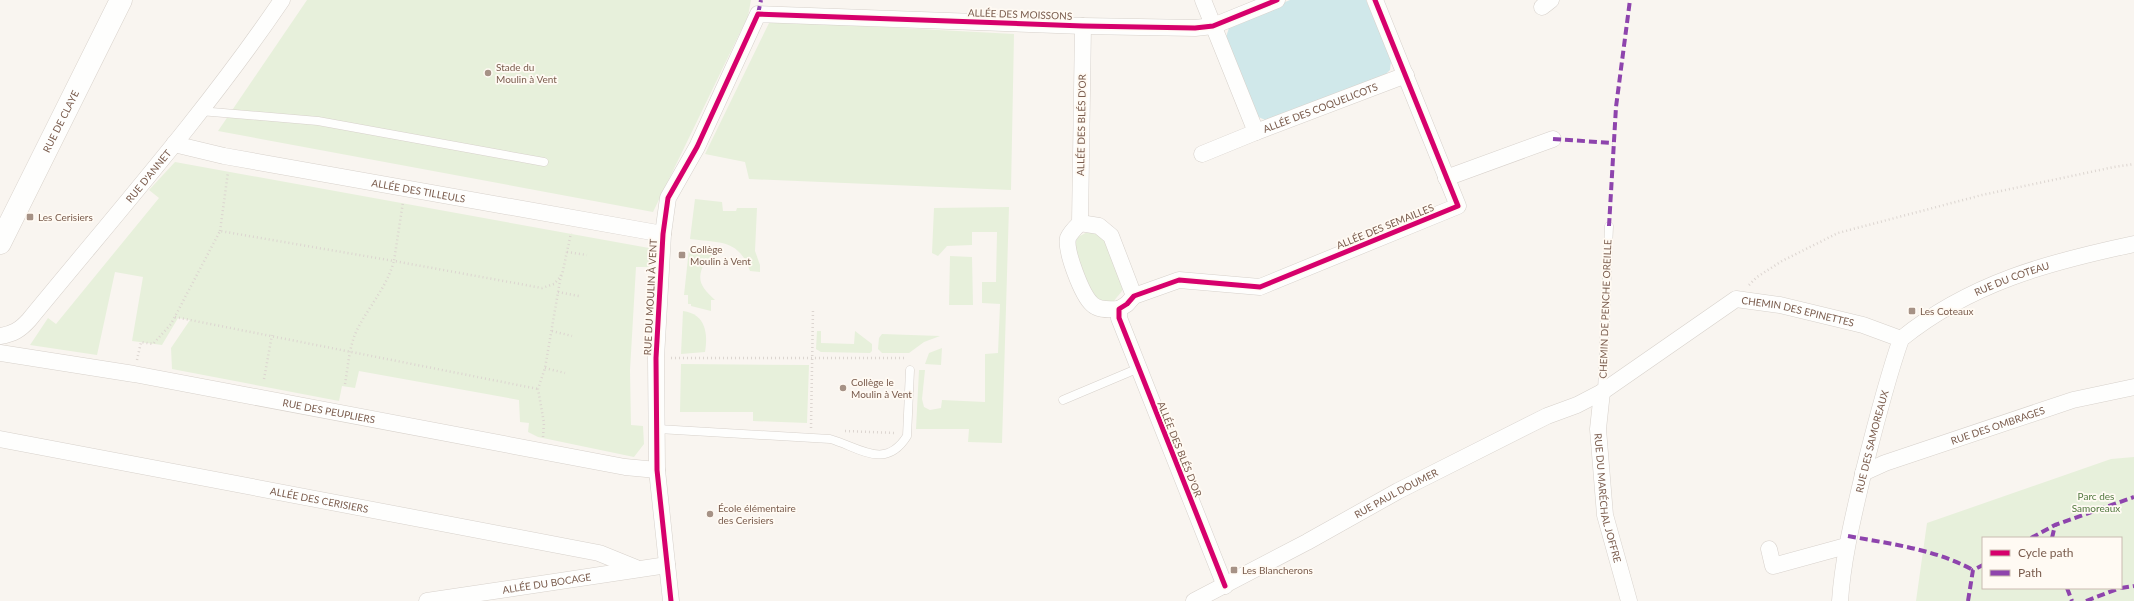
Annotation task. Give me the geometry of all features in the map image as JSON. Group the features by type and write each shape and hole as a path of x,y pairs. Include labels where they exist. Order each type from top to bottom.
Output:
{"street":[{"name":"RUE DE CLAYE","path":"0,243 122,0"},
{"name":"RUE D'ANNET","path":"0,336 20,330 29,320 174,144 257,37 282,0"},
{"name":"ALLÉE DES COQUELICOTS","path":"1203,0 1256,132 1406,75"},
{"name":"ALLÉE DES MOISSONS","path":"758,14 1083,26 1213,26 1277,0"},
{"name":"ALLÉE DES SEMAILLES","path":"1119,313 1134,296 1179,280 1260,287 1458,206 1375,0"},
{"name":"RUE DU MOULIN À VENT","path":"671,601 657,470 658,429 656,358 663,234 668,198 697,147 758,14"},
{"name":"ALLÉE DES BLÉS D'OR","path":"1080,223 1083,26"},
{"path":"1202,154 1256,132"},
{"path":"1446,178 1553,139"},
{"name":"ALLÉE DES TILLEULS","path":"174,144 224,156 663,234"},
{"path":"1119,313 1092,305 1082,292 1068,249 1068,237 1080,223 1100,226 1111,236 1134,296"},
{"name":"RUE DU COTEAU","path":"1901,339 1977,290 2032,268 2134,244"},
{"name":"CHEMIN DES EPINETTES","path":"1602,392 1736,299 1780,305 1863,325 1901,339"},
{"name":"ALLÉE DES BLÉS D'OR","path":"1119,313 1139,368 1225,586"},
{"name":"RUE DES SAMOREAUX","path":"1840,601 1846,546 1881,399 1901,339"},
{"name":"RUE DES PEUPLIERS","path":"0,353 134,374 625,467 657,470"},
{"name":"RUE DES OMBRAGES","path":"1864,473 1885,464 2073,400 2134,387"},
{"name":"RUE PAUL DOUMER","path":"1194,601 1225,586 1398,491 1547,416 1577,405 1602,392"},
{"name":"RUE DU MARÉCHAL JOFFRE","path":"1602,392 1598,429 1604,515 1630,601"},
{"name":"ALLÉE DES CERISIERS","path":"0,439 599,553 636,568"},
{"path":"1769,549 1773,566 1846,546"},
{"name":"ALLÉE DU BOCAGE","path":"427,601 636,568 667,565"}],"lane":[{"path":"200,111 318,121 544,162"},
{"name":"CHEMIN DE PENCHE OREILLE","path":"1602,392 1609,226"},
{"path":"1063,400 1139,368"},
{"path":"658,429 830,439 847,443 864,453 880,456 892,451 902,444 907,433 910,370"}],"path":[{"path":"1736,299 1757,277 1776,265 1838,233 1982,194 2134,164"},
{"path":"134,374 141,342 153,344 171,324 220,231 229,169"},
{"path":"345,384 350,350 356,333 389,279 394,261 403,200 411,201"},
{"path":"543,442 544,423 538,388 545,368 558,292 572,229"},
{"path":"220,231 542,288 554,284 562,275"},
{"path":"567,252 587,255"},
{"path":"558,292 579,296"},
{"path":"813,309 810,430 818,430"},
{"path":"175,317 350,350 538,388"},
{"path":"552,331 572,336"},
{"path":"264,379 272,335"},
{"path":"679,357 904,358"},
{"path":"545,368 565,373"},
{"path":"840,431 907,433"}],"green space":[{"name":"Stade du Moulin à Vent","path":"307,0 751,0 748,16 653,212 218,131"},
{"path":"770,21 1014,34 1011,190 749,179 745,162 705,154"},
{"path":"175,162 649,248 649,267 636,267 630,370 631,425 643,426 644,444 634,457 538,437 528,432 529,423 520,422 519,400 359,371 355,388 342,386 339,401 172,369 171,348 190,320 178,318 162,345 132,341 143,277 115,272 97,355 30,345 48,318 56,324 159,198 149,190"},
{"path":"695,199 722,202 723,211 736,211 737,208 757,208 755,251 760,265 760,272 750,271 740,253 727,244 690,239"},
{"path":"1009,207 1002,443 968,442 969,429 916,429 919,370 925,370 922,399 924,407 930,410 941,408 942,400 985,402 985,354 998,353 1000,304 982,303 982,282 996,282 997,232 972,232 972,245 947,246 938,256 932,253 934,208"},
{"path":"1091,230 1103,236 1124,285 1122,291 1113,302 1097,301 1090,293 1074,245 1078,237"},
{"path":"689,249 714,252 716,258 705,261 700,278 703,287 715,300 711,300 711,311 691,306 691,304 688,304 688,295 684,295"},
{"path":"950,256 972,257 973,305 949,305"},
{"path":"683,311 697,316 704,326 706,338 705,352 681,354"},
{"path":"817,331 821,331 821,343 854,344 855,331 872,344 872,351 870,353 821,352 816,349"},
{"path":"882,334 940,336 924,342 909,353 882,353 878,349 879,338"},
{"path":"942,348 941,365 925,364 929,353"},
{"path":"681,364 809,365 807,423 753,421 753,412 680,412"},
{"name":"Parc des Samoreaux","path":"2134,457 2134,601 1916,601 1927,523 2111,459"}],"water":[{"path":"1290,0 1366,0 1391,60 1390,70 1383,77 1270,122 1256,116 1225,40 1230,25"}],"marked path":[{"path":"758,14 761,0"},
{"path":"1609,226 1616,107 1630,0"},
{"path":"1553,139 1613,143"},
{"path":"2033,537 2055,525 2134,497"},
{"path":"2052,537 2055,525"},
{"path":"1848,536 1928,552 1973,570"},
{"path":"1968,601 1973,570 1982,566"},
{"path":"2122,588 2134,586"},
{"path":"2067,589 2072,601"},
{"path":"2086,601 2117,589"}],"cycle path":[{"path":"671,601 657,470 656,358 663,234 668,198 697,147 758,14 1083,26 1195,28 1213,26 1277,0"},
{"path":"1225,586 1119,318 1119,309 1127,304 1134,296 1179,280 1260,287 1458,206 1375,0"}],"place":[{"name":"Stade du Moulin à Vent","path":"488,73"},
{"name":"Les Cerisiers","path":"30,217"},
{"name":"Collège Moulin à Vent","path":"682,255"},
{"name":"Les Coteaux","path":"1912,311"},
{"name":"Collège le Moulin à Vent","path":"843,388"},
{"name":"École élémentaire des Cerisiers","path":"710,514"},
{"name":"Les Blancherons","path":"1234,570"}]}
